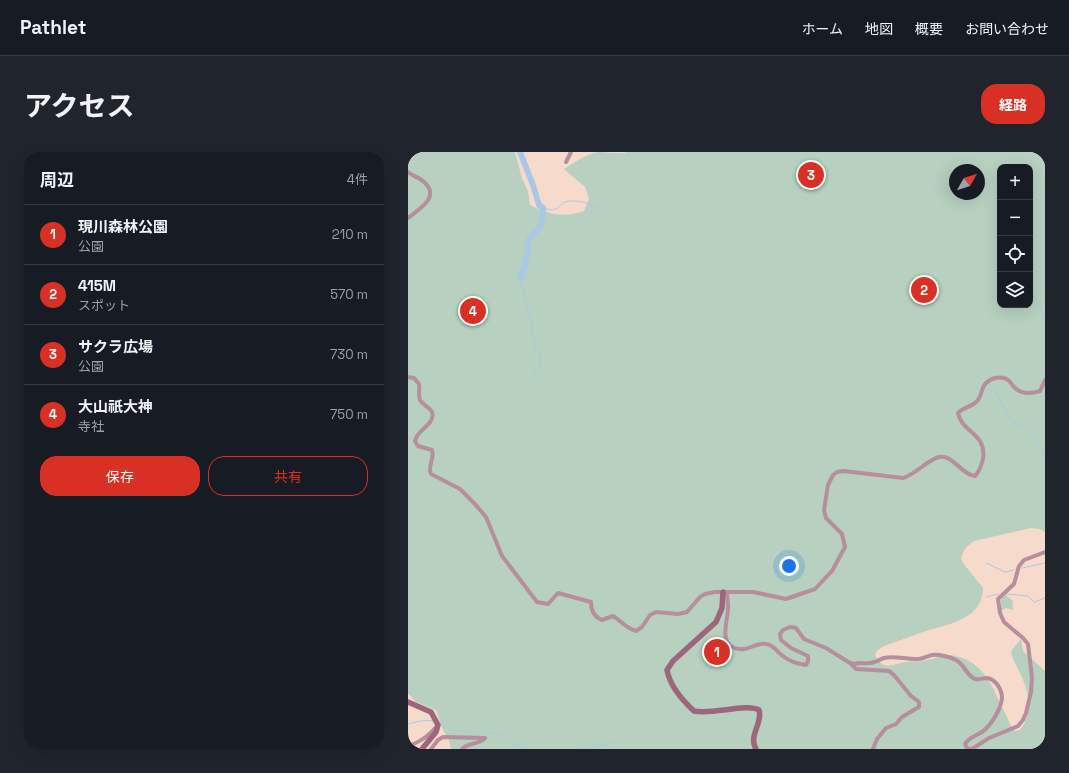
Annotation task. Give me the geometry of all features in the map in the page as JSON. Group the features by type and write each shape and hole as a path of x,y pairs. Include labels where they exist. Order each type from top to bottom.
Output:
{"street":[{"path":"566,162 571,152"},
{"path":"408,172 425,182 431,190 431,195 424,205 408,218"},
{"path":"408,377 414,378 419,384 420,399 431,410 432,414 431,420 416,436 415,441 418,446 432,450 433,454 429,471 431,474 460,489 476,504 486,517 502,556 537,602 548,604 558,593 575,597 591,602 591,609 597,618 602,620 613,616 630,630 636,631 642,627 650,615 656,612 678,614 687,612 700,597 705,594 714,592 753,592 786,599 815,589 832,571 845,547 842,534 826,518 824,510 828,485 833,475 837,472 844,471 903,478 912,474 938,457 944,456 965,473 970,476 974,476 981,466 983,455 982,446 978,438 959,419 958,413 961,409 978,400 982,387 994,378 1002,377 1008,379 1015,388 1021,392 1027,393 1040,391 1045,380"},
{"path":"850,663 871,663 891,657 919,659 934,655 946,656 962,664 972,677 977,680 988,678 992,680 998,685 1001,693 1002,699 999,707 988,727 967,740 967,748 971,749 989,738 1018,726 1026,713 1032,678 1028,644 1001,618 998,599 1014,584 1019,566 1024,560 1045,552"},
{"path":"725,592 728,608 724,632 726,640 739,650 758,644 766,644 775,648 782,656 791,661 806,665 808,656 791,648 781,640 780,634 783,630 790,627 796,628 804,639 826,648 850,663 856,669 889,672 894,675 911,696 919,702 919,707 902,717 896,724 886,728 877,740 873,749"},
{"path":"725,592 722,608 716,622 673,660 666,670 676,691 694,711 709,712 750,708 759,710 759,718 753,740 756,749"},
{"path":"408,702 431,712 438,725 436,732 423,749"},
{"path":"408,746 427,737 438,725"},
{"path":"431,749 438,740 443,737 485,738 482,742 465,745 462,749"}],"green space":[{"path":"408,152 515,152 522,178 528,191 530,205 550,213 563,215 584,211 589,199 585,187 564,169 585,156 599,152 1045,152 1045,532 1040,529 1031,528 974,541 964,550 961,558 963,563 983,588 977,607 971,613 954,622 884,646 878,650 875,655 881,663 888,666 905,662 924,661 946,655 960,657 967,660 974,664 989,681 1015,731 1020,730 1027,716 1028,709 1025,686 1011,651 1021,639 1023,651 1045,671 1045,749 451,749 449,740 442,728 436,710 416,702 408,693"},
{"path":"1003,595 1007,596 1013,601 1013,610 1006,608 1001,611 1001,600"}],"waterway":[{"path":"520,152 539,205 543,208 543,218 538,229 528,242 526,260 520,279"},
{"path":"543,208 553,210 565,202 579,201 606,211"},
{"path":"520,279 532,326 535,349 540,354 540,363 530,379"},
{"path":"1033,295 1045,318"},
{"path":"988,389 995,391 1012,422 1021,425 1028,430 1045,454"},
{"path":"986,563 1005,572 1014,570"},
{"path":"1022,568 1045,563"},
{"path":"986,597 998,594"},
{"path":"1006,594 1028,596 1034,602 1045,598"},
{"path":"408,724 430,720 433,721"},
{"path":"440,723 450,730 491,733 503,736 508,741 526,749"},
{"path":"587,749 614,741"},
{"path":"576,749 585,749"}],"place":[{"name":"サクラ広場","path":"811,175"},
{"name":"415M","path":"924,290"},
{"name":"大山祇大神","path":"473,311"},
{"name":"現川森林公園","path":"717,652"}]}
